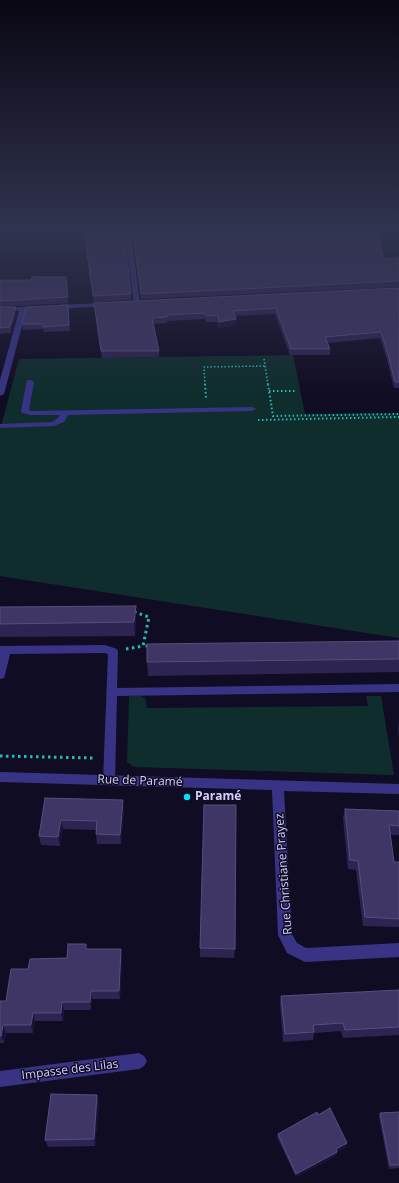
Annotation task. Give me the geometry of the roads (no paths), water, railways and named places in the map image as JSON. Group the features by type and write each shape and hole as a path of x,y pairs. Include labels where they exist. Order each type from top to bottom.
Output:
{"street":[{"path":"135,287 137,304"},
{"path":"128,304 146,303"},
{"path":"51,307 113,305"},
{"path":"0,394 23,308"},
{"path":"0,310 43,308"},
{"path":"30,382 25,411 30,413 252,409"},
{"path":"0,426 54,424 61,420 66,412"},
{"path":"0,675 3,650 105,649 113,652 109,780"},
{"path":"112,692 399,688"},
{"name":"Rue de Paramé","path":"0,777 399,789"},
{"name":"Rue Christiane Prayez","path":"278,786 285,935 292,948 304,954 399,950"},
{"name":"Impasse des Lilas","path":"0,1079 139,1061"}],"place":[{"name":"Paramé","path":"187,797"}]}
